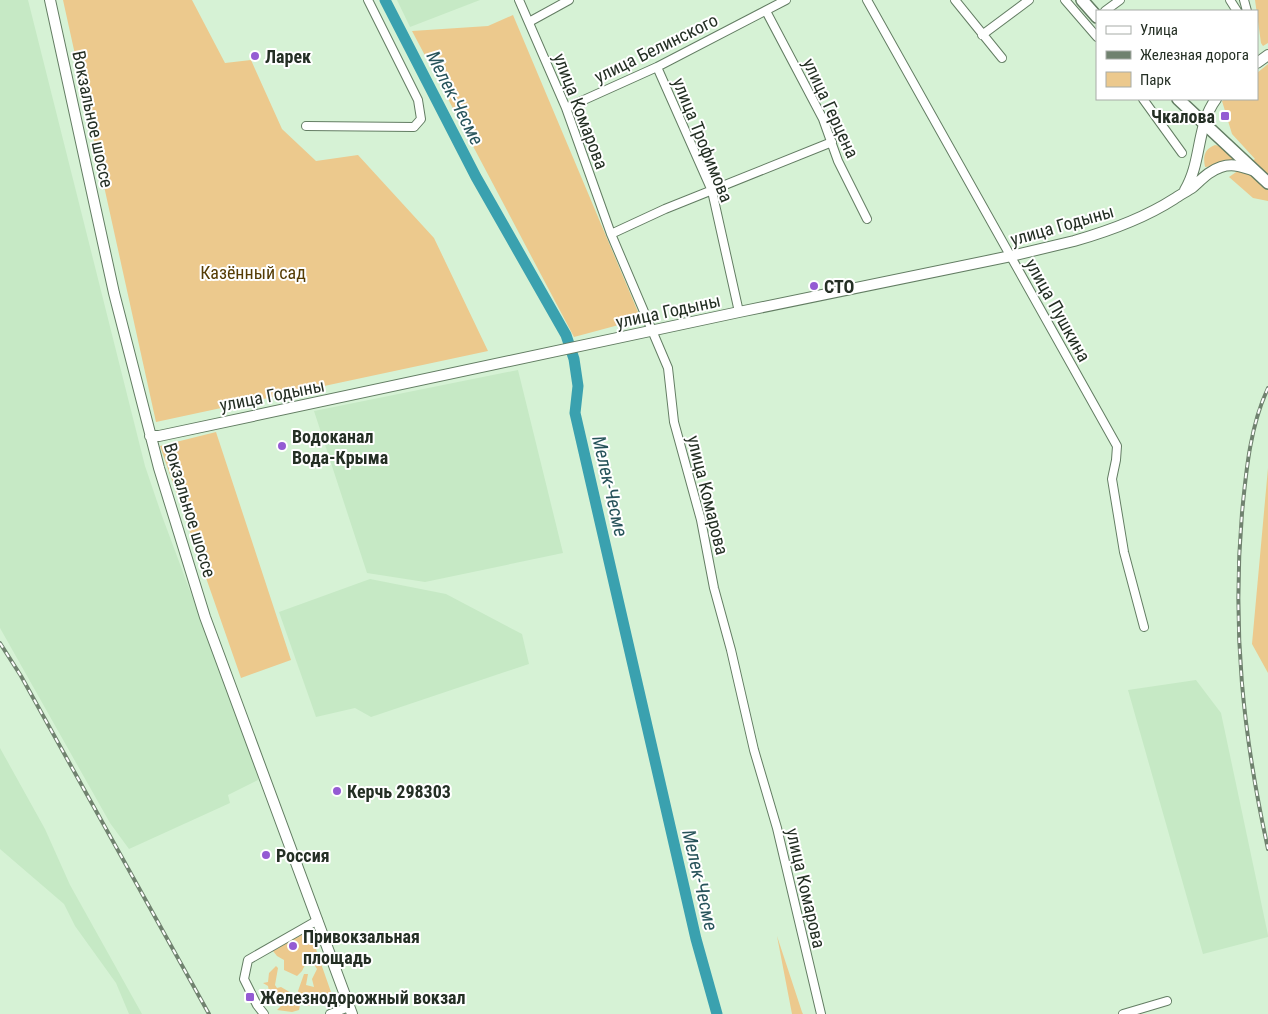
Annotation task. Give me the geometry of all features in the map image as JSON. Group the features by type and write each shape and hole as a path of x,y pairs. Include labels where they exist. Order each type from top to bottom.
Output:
{"main road":[{"name":"Вокзальное шоссе","path":"50,0 114,293 150,436 205,617 350,1010"},
{"path":"1082,0 1096,16"},
{"path":"1087,0 1096,11"},
{"path":"1179,100 1205,121"},
{"path":"1184,100 1256,169 1268,183"},
{"path":"1184,193 1193,172 1205,121 1216,100"},
{"name":"улица Годыны","path":"150,436 159,436 334,400 1074,241 1110,230 1151,212 1184,193 1207,174 1220,168 1236,166 1256,169"},
{"path":"1256,169 1268,178"}],"street":[{"path":"306,126 414,127 418,125 421,119 418,100 368,0"},
{"name":"улица Комарова","path":"519,0 566,108 611,234 668,368 674,422 701,520 714,588 731,650 754,750 779,838 821,1014"},
{"path":"529,22 569,0"},
{"name":"улица Белинского","path":"566,108 658,67 786,0"},
{"name":"улица Пушкина","path":"867,0 1117,446 1112,479 1113,488 1124,552 1144,627"},
{"path":"955,0 1002,58"},
{"path":"982,35 1029,0"},
{"path":"1065,0 1096,36"},
{"path":"1106,10 1120,0"},
{"name":"улица Герцена","path":"766,11 823,119 838,161 867,219"},
{"name":"улица Трофимова","path":"658,67 712,191 739,312"},
{"path":"1144,100 1182,153"},
{"path":"611,234 665,209 832,142"},
{"path":"264,1014 257,1006 244,979 248,960 318,920"},
{"path":"1123,1014 1167,1001"},
{"path":"330,1014 350,1010"}],"shaded area":[{"path":"0,0 28,0 145,466 258,773 258,780 228,795 230,803 129,849 110,823 0,628"},
{"path":"397,0 480,0 410,27"},
{"path":"518,370 563,553 425,582 367,573 314,411"},
{"path":"370,579 446,594 522,634 529,664 371,717 355,708 316,717 279,612"},
{"path":"1196,680 1221,713 1268,935 1268,937 1203,954 1128,690"},
{"path":"0,748 45,829 70,885 142,1014 129,1014 116,983 75,926 64,904 0,849"}],"green space":[{"name":"Казённый сад","path":"63,0 192,0 225,63 251,60 282,129 316,161 358,155 434,238 488,351 156,422"},
{"path":"1255,0 1268,0 1268,43 1263,46 1258,22 1258,10 1256,10"},
{"path":"513,15 641,319 574,337 412,31 488,26"},
{"path":"1268,64 1268,201 1253,198 1229,177 1255,159 1232,134 1222,101 1258,100 1258,72"},
{"path":"1215,145 1224,147 1242,164 1205,167 1205,154"},
{"path":"216,432 291,660 241,678 160,446"},
{"path":"1268,468 1268,673 1252,644"},
{"path":"307,931 310,932 332,995 330,998 308,1006 304,1004 298,991 304,974 308,974 306,985 314,987 312,979 317,969 315,966 305,965 297,976 284,970 284,960 273,951"},
{"path":"777,936 802,1012 803,1014 792,1014"},
{"path":"276,966 278,968 275,985 277,988 281,987 293,994 291,999 300,1005 299,1010 292,1012 277,1010 282,1005 273,997 268,986 263,983 268,982 269,973"}],"waterway":[{"name":"Мелек-Чесме","path":"385,0 476,177 566,335 574,359 578,386 575,413 696,939 717,1014"}],"railway":[{"path":"1268,388 1257,418 1247,465 1239,556 1238,599 1239,641 1246,723 1259,807 1268,849"},
{"path":"0,643 21,676 209,1014"}],"place":[{"name":"Ларек","path":"255,56"},
{"name":"Чкалова","path":"1225,116"},
{"name":"СТО","path":"814,286"},
{"name":"Водоканал Вода-Крыма","path":"282,446"},
{"name":"Керчь 298303","path":"337,791"},
{"name":"Россия","path":"266,855"},
{"name":"Привокзальная площадь","path":"293,946"},
{"name":"Железнодорожный вокзал","path":"250,997"}]}
